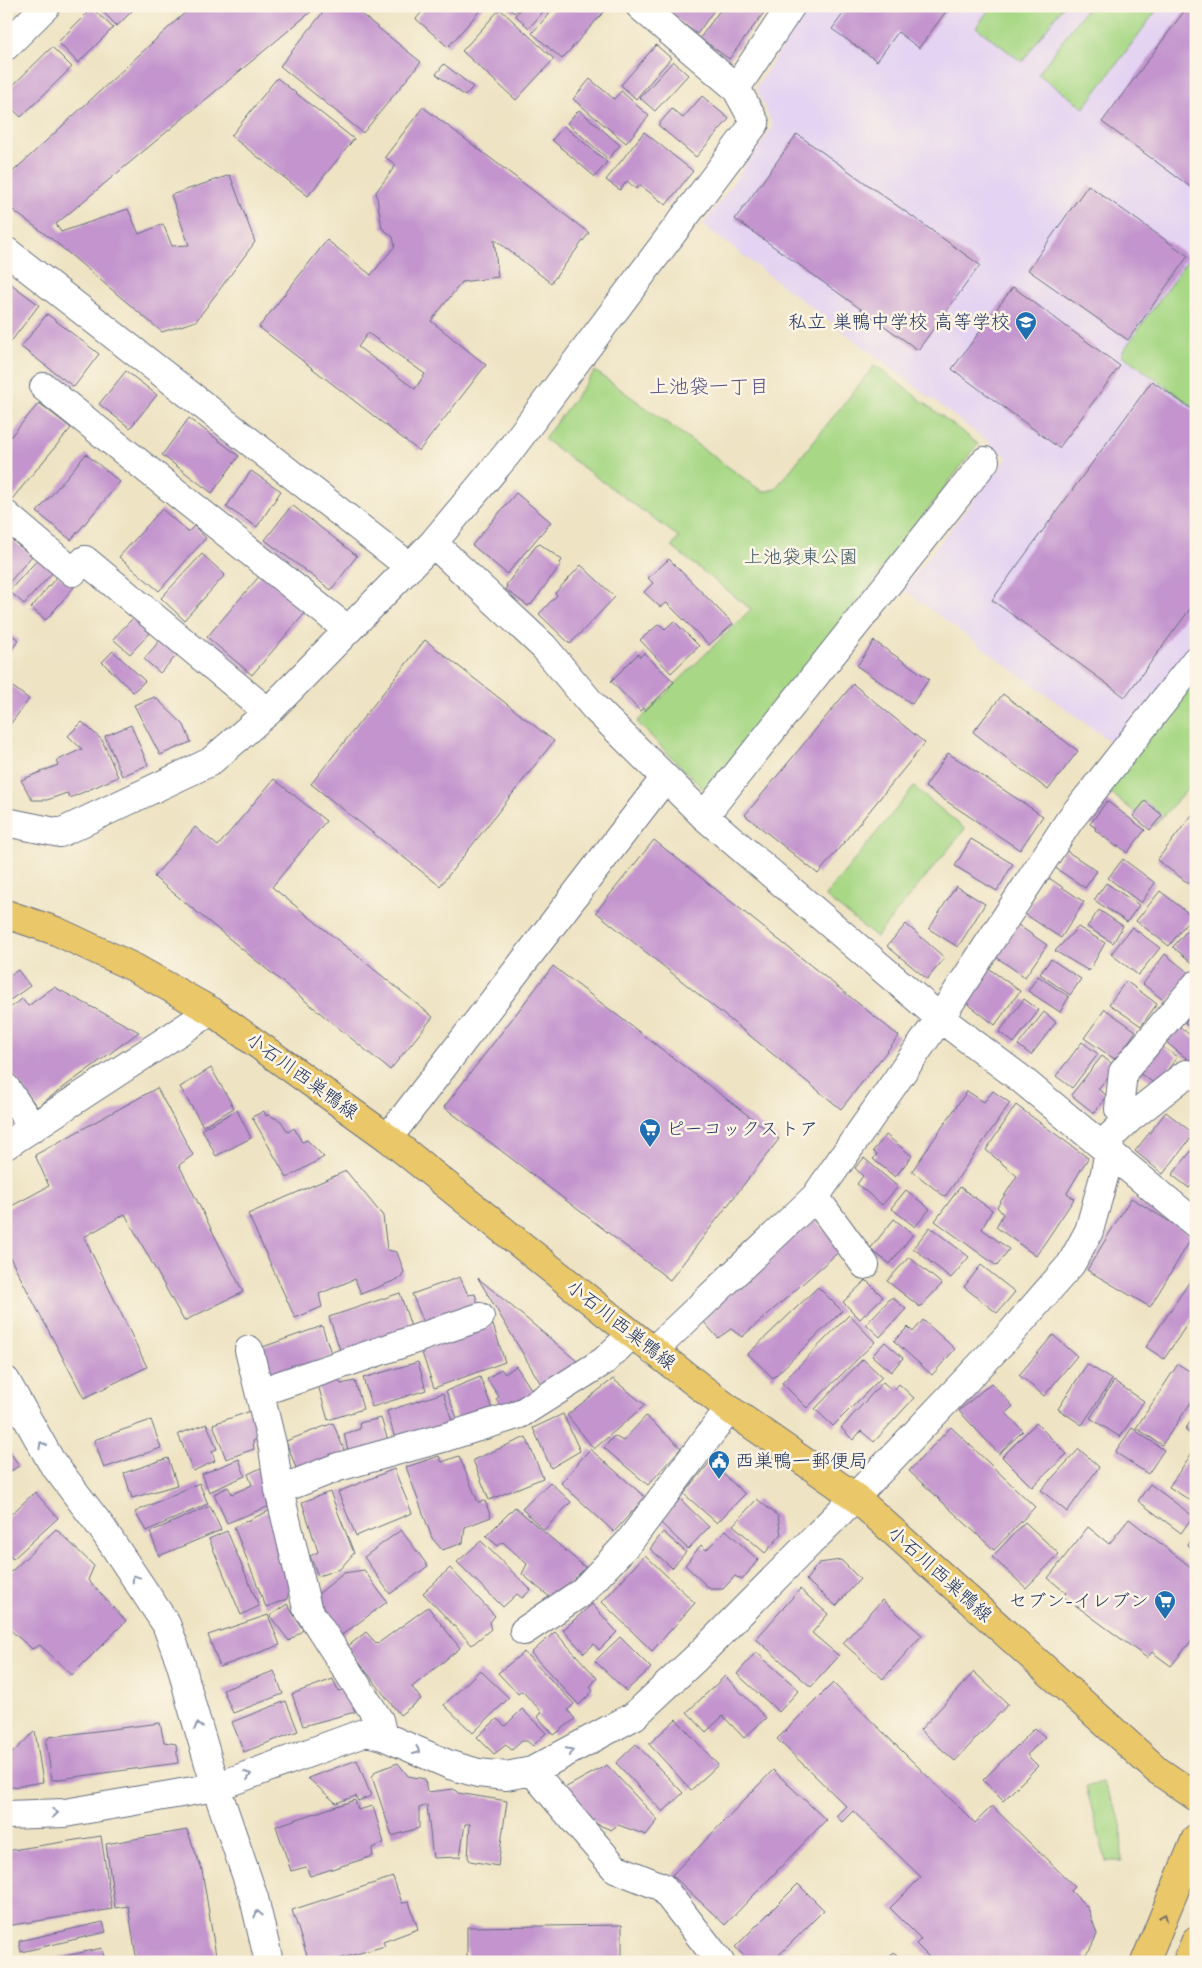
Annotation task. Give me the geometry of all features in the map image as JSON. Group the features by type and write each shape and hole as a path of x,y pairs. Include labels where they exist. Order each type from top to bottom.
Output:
{"main road":[{"name":"小石川西巣鴨線","path":"6,914 56,931 135,968 210,1011 388,1138 632,1334 729,1409 855,1497 1157,1770 1196,1797"},
{"path":"1145,1962 1196,1838"},
{"path":"1186,1962 1196,1940"}],"street":[{"path":"6,46 46,6"},
{"path":"6,822 60,833 210,762 268,712 410,567 433,543 507,454 755,124 736,88 640,6"},
{"path":"736,88 791,6"},
{"path":"6,252 410,567"},
{"path":"44,387 348,630"},
{"path":"704,816 985,460"},
{"path":"6,515 73,572 85,560 268,712"},
{"path":"433,543 544,647 594,707 704,816 940,1018 1020,1079 1196,1224"},
{"path":"654,1351 815,1197 940,1018 1070,820 1196,660"},
{"path":"388,1138 665,778"},
{"path":"1129,1119 1119,1110 1123,1072 1196,985"},
{"path":"6,1145 210,1011"},
{"path":"6,1816 65,1813 216,1787 366,1732 383,1736 450,1765 478,1773 506,1776 532,1771 634,1716 696,1658 855,1497 1010,1334 1070,1264 1090,1231 1105,1173 1111,1136 1129,1119 1186,1074 1196,1076"},
{"path":"6,1088 33,1128"},
{"path":"815,1197 865,1265"},
{"path":"260,1392 480,1317"},
{"path":"279,1490 338,1467 520,1414 604,1361 632,1334"},
{"path":"249,1350 273,1448 279,1490 307,1608 379,1720 383,1736"},
{"path":"6,1381 51,1461 102,1528 166,1624 181,1664 216,1787 254,1898 269,1962"},
{"path":"524,1631 582,1592 629,1542 729,1409"},
{"path":"532,1771 615,1868 662,1887 720,1962"}],"shaded area":[{"name":"私立 巣鴨中学校 高等学校","path":"810,6 1196,6 1196,645 1115,745 903,589 1008,457 703,225 773,127 756,87"}],"green space":[{"path":"992,6 1063,6 1022,62 976,27"},
{"path":"1088,6 1159,7 1084,108 1038,74"},
{"path":"1196,248 1196,409 1121,354"},
{"name":"上池袋東公園","path":"875,365 978,444 824,645 705,791 637,722 751,609 672,547 679,537 544,439 595,371 763,492 775,489"},
{"path":"1196,673 1196,780 1153,827 1105,788"},
{"path":"914,787 965,829 876,937 825,896"},
{"path":"1103,1782 1121,1820 1122,1861 1106,1861 1086,1787"}],"building":[{"path":"97,6 137,6 117,26"},
{"path":"192,6 318,6 56,224 61,232 128,209 139,234 163,224 172,246 189,245 171,195 230,175 255,242 196,321 162,332 53,240 6,205 6,178"},
{"path":"328,6 351,6 421,62 363,133 280,66"},
{"path":"427,6 484,6 448,47 416,19"},
{"path":"506,6 520,6 514,13"},
{"path":"523,6 548,6 529,28 515,15"},
{"path":"556,6 609,6 562,59 532,33"},
{"path":"675,6 717,6 697,34 669,13"},
{"path":"723,6 769,6 729,59 700,38"},
{"path":"849,6 950,6 919,48 898,32 877,61 832,29"},
{"path":"1188,6 1196,6 1196,191 1102,122"},
{"path":"92,8 113,28 78,63 58,42"},
{"path":"500,9 554,59 516,100 462,51"},
{"path":"656,45 671,58 636,99 621,85"},
{"path":"52,47 72,67 21,117 6,103 6,92"},
{"path":"673,61 688,75 655,111 640,98"},
{"path":"444,64 473,87 465,96 436,74"},
{"path":"277,78 354,139 308,196 231,136"},
{"path":"590,79 614,99 621,91 649,116 626,143 573,99"},
{"path":"702,96 729,119 696,157 658,125 672,109 683,118"},
{"path":"423,107 589,233 551,283 494,239 498,277 462,282 431,321 486,365 419,451 259,327 327,240 371,275 395,246 393,237 382,228 376,192 396,165 385,157","holes":["368,333 425,374 415,389 358,347"]},
{"path":"579,110 620,145 608,159 567,123"},
{"path":"564,126 607,162 595,177 552,140"},
{"path":"644,132 693,171 666,205 640,185 636,189 627,181 620,190 606,180"},
{"path":"797,134 980,265 918,350 735,219"},
{"path":"1088,185 1188,256 1128,340 1028,270"},
{"path":"6,280 39,305 6,348"},
{"path":"1013,287 1120,366 1059,448 952,369"},
{"path":"47,314 99,354 74,387 21,347"},
{"path":"126,371 157,395 130,428 99,404"},
{"path":"1152,381 1196,412 1196,601 1125,697 992,600"},
{"path":"39,403 71,428 12,499 6,495 6,442"},
{"path":"189,418 239,456 212,493 162,455"},
{"path":"86,454 120,482 71,540 37,512"},
{"path":"251,471 281,491 257,527 226,507"},
{"path":"516,493 551,522 507,574 472,545"},
{"path":"292,505 357,556 331,590 265,540"},
{"path":"162,509 188,532 194,526 206,538 159,591 119,557"},
{"path":"6,535 32,556 6,586"},
{"path":"540,544 562,560 531,605 528,606 505,589 506,585 536,546"},
{"path":"202,554 225,575 184,620 161,598"},
{"path":"40,557 55,570 24,604 9,591"},
{"path":"669,559 733,624 709,645 667,603 660,607 644,592 653,583 648,578"},
{"path":"581,565 615,597 570,644 539,614 557,595 555,593"},
{"path":"262,573 306,612 252,675 207,637"},
{"path":"58,575 74,587 46,620 31,608"},
{"path":"133,618 150,633 130,654 113,639"},
{"path":"674,621 699,646 671,673 640,640 659,624 665,629"},
{"path":"6,631 19,640 6,657"},
{"path":"161,639 178,654 160,673 144,659"},
{"path":"425,640 554,741 440,886 311,784"},
{"path":"874,641 929,679 912,704 857,666"},
{"path":"113,651 145,681 133,692 102,662"},
{"path":"644,653 674,682 645,711 643,708 640,711 611,681 638,654 640,657"},
{"path":"6,682 29,699 6,730"},
{"path":"853,684 925,743 818,874 745,815"},
{"path":"1003,694 1078,751 1048,790 973,732"},
{"path":"155,697 184,725 191,742 160,755 134,705"},
{"path":"82,722 102,740 118,777 70,798 67,793 47,800 32,800 21,780 58,765 56,761 82,749 68,736"},
{"path":"131,725 148,765 122,776 105,736"},
{"path":"948,753 1043,816 1020,850 925,787"},
{"path":"274,779 326,821 272,887 433,1017 390,1070 154,877 195,827 218,846"},
{"path":"1107,801 1145,830 1127,853 1095,830 1096,828 1090,824"},
{"path":"1145,801 1162,815 1150,830 1133,816"},
{"path":"1196,810 1196,889 1157,860"},
{"path":"971,839 1013,864 997,891 955,866"},
{"path":"654,840 899,1036 841,1109 596,912"},
{"path":"1065,850 1097,871 1085,888 1054,867"},
{"path":"1123,859 1155,883 1141,903 1108,878"},
{"path":"1049,878 1084,902 1061,938 1025,914"},
{"path":"1106,883 1139,905 1127,922 1094,900"},
{"path":"956,886 985,904 958,947 929,929"},
{"path":"1160,891 1192,916 1169,946 1136,921"},
{"path":"1099,910 1123,926 1113,943 1087,927"},
{"path":"1196,920 1196,966 1173,947"},
{"path":"906,924 945,958 927,979 887,946"},
{"path":"1018,925 1047,945 1025,977 996,957"},
{"path":"1078,927 1105,943 1089,971 1055,951"},
{"path":"1132,927 1160,948 1138,975 1111,954"},
{"path":"1165,954 1189,973 1167,1003 1143,984"},
{"path":"1051,959 1081,979 1070,995 1040,974"},
{"path":"553,966 779,1139 670,1280 444,1107"},
{"path":"988,968 1020,991 995,1025 964,1001"},
{"path":"18,970 30,986 6,1003 6,973 9,976"},
{"path":"1038,976 1069,997 1060,1012 1028,991"},
{"path":"1126,981 1157,1004 1141,1026 1109,1004"},
{"path":"54,987 139,1032 37,1107 6,1065 6,1011 22,999 28,1006"},
{"path":"1024,999 1039,1010 1014,1043 999,1032"},
{"path":"1105,1009 1136,1031 1116,1060 1084,1038"},
{"path":"1196,1009 1196,1032 1185,1023"},
{"path":"1044,1012 1056,1022 1031,1055 1018,1045"},
{"path":"1179,1026 1196,1040 1196,1066 1166,1042"},
{"path":"1082,1042 1098,1054 1072,1088 1056,1076"},
{"path":"1159,1044 1177,1057 1157,1085 1139,1073"},
{"path":"1102,1056 1116,1067 1098,1089 1107,1096 1094,1113 1071,1095"},
{"path":"211,1068 234,1108 203,1126 180,1087"},
{"path":"157,1088 193,1155 179,1165 243,1292 184,1321 125,1214 84,1237 147,1367 84,1398 6,1250 6,1209 49,1186 35,1155"},
{"path":"967,1091 984,1102 993,1091 1010,1103 945,1197 912,1171"},
{"path":"1016,1105 1088,1158 1067,1193 1074,1199 1036,1256 996,1227 1003,1214 997,1207 1017,1176 986,1150"},
{"path":"6,1109 14,1120 6,1125"},
{"path":"237,1110 251,1138 216,1156 202,1129"},
{"path":"264,1111 266,1116 269,1115 281,1121 288,1132 294,1128 302,1142 307,1140 324,1157 287,1178 252,1117"},
{"path":"1166,1112 1194,1134 1163,1174 1135,1151"},
{"path":"886,1135 912,1156 895,1177 873,1159 877,1155 873,1151"},
{"path":"1196,1145 1196,1180 1189,1188 1172,1175"},
{"path":"864,1158 898,1187 882,1205 857,1184 863,1176 855,1168"},
{"path":"346,1171 383,1216 387,1250 397,1252 404,1272 401,1278 361,1294 355,1279 319,1294 322,1307 295,1318 248,1214"},
{"path":"960,1187 992,1210 982,1229 1009,1249 997,1266 935,1221"},
{"path":"906,1190 930,1209 915,1227 891,1208"},
{"path":"1131,1198 1193,1236 1150,1307 1087,1270"},
{"path":"809,1214 842,1249 742,1337 731,1329 718,1338 697,1314"},
{"path":"894,1219 913,1234 890,1264 870,1249"},
{"path":"930,1227 969,1257 951,1278 913,1248"},
{"path":"909,1257 942,1284 920,1307 887,1281"},
{"path":"981,1265 1015,1292 997,1313 964,1287"},
{"path":"1196,1272 1196,1311 1164,1359 1146,1347"},
{"path":"460,1277 468,1295 475,1294 479,1308 426,1328 412,1294"},
{"path":"478,1278 584,1367 545,1391"},
{"path":"866,1280 883,1297 860,1319 843,1302"},
{"path":"818,1287 842,1311 773,1378 748,1354"},
{"path":"400,1293 412,1330 341,1353 329,1317"},
{"path":"892,1297 906,1309 880,1337 866,1324"},
{"path":"849,1315 875,1342 807,1408 782,1383"},
{"path":"923,1320 955,1349 932,1375 894,1341 908,1327 913,1332"},
{"path":"493,1325 505,1362 434,1388 421,1350"},
{"path":"322,1326 332,1356 271,1378 260,1348"},
{"path":"1053,1335 1077,1356 1044,1396 1019,1375"},
{"path":"885,1342 903,1358 891,1372 872,1356"},
{"path":"863,1359 882,1377 833,1426 815,1409"},
{"path":"418,1362 426,1390 372,1407 363,1378"},
{"path":"1087,1364 1112,1380 1082,1425 1058,1409"},
{"path":"1178,1364 1196,1375 1196,1395 1162,1445 1136,1428"},
{"path":"516,1366 535,1395 516,1404 513,1399 502,1408 496,1399 499,1397 487,1379 501,1369 505,1374"},
{"path":"480,1377 492,1408 459,1422 446,1391"},
{"path":"337,1378 341,1384 355,1381 363,1409 328,1420 318,1385"},
{"path":"613,1379 645,1405 594,1449 567,1415"},
{"path":"1114,1381 1144,1401 1120,1437 1090,1418"},
{"path":"883,1382 893,1391 899,1384 914,1398 874,1442 861,1431 853,1440 841,1428"},
{"path":"991,1383 1013,1406 1006,1413 1023,1431 999,1454 959,1411"},
{"path":"443,1393 453,1424 396,1442 387,1411"},
{"path":"251,1411 260,1437 253,1441 254,1449 226,1459 213,1424"},
{"path":"1196,1413 1196,1437 1185,1430"},
{"path":"563,1414 580,1451 551,1468 533,1428"},
{"path":"646,1416 681,1448 648,1485 604,1448 614,1436 623,1441"},
{"path":"381,1418 390,1447 350,1458 344,1434 360,1429 359,1423"},
{"path":"151,1420 161,1448 104,1468 94,1440"},
{"path":"333,1423 345,1452 299,1476 286,1441"},
{"path":"1036,1423 1067,1454 1032,1487 1002,1457"},
{"path":"207,1424 217,1449 212,1451 215,1461 193,1471 178,1434"},
{"path":"951,1427 1035,1507 994,1550 909,1471"},
{"path":"1132,1428 1164,1450 1148,1474 1115,1452"},
{"path":"526,1437 543,1478 489,1500 473,1460"},
{"path":"6,1445 19,1466 6,1474"},
{"path":"1196,1447 1196,1504 1169,1487"},
{"path":"590,1449 645,1497 614,1532 561,1483"},
{"path":"1079,1449 1099,1467 1067,1512 1041,1490"},
{"path":"439,1456 442,1462 459,1456 478,1502 485,1501 491,1517 465,1527 463,1543 442,1550 432,1538 406,1467"},
{"path":"168,1458 177,1485 132,1498 124,1473"},
{"path":"239,1459 245,1476 209,1492 202,1474"},
{"path":"710,1462 745,1494 717,1523 684,1494"},
{"path":"265,1466 277,1503 227,1523 214,1494 228,1487 232,1494 252,1485 248,1474"},
{"path":"394,1469 412,1513 356,1536 338,1492"},
{"path":"550,1482 571,1502 544,1530 522,1509"},
{"path":"199,1483 208,1504 146,1531 135,1512"},
{"path":"1150,1484 1193,1516 1181,1533 1138,1501"},
{"path":"35,1492 58,1518 13,1559 6,1553 6,1519"},
{"path":"330,1492 354,1553 340,1569 318,1576 310,1556 318,1552 302,1502"},
{"path":"680,1499 709,1527 688,1549 660,1522"},
{"path":"757,1499 778,1516 781,1535 765,1553 733,1525"},
{"path":"210,1506 221,1530 159,1556 150,1532"},
{"path":"515,1507 587,1569 552,1599 522,1574 527,1564 503,1542 498,1546 486,1536"},
{"path":"275,1508 293,1576 287,1599 266,1607 234,1527"},
{"path":"1129,1519 1196,1571 1196,1635 1171,1666 1152,1652 1147,1658 1063,1596 1066,1593 1048,1578 1088,1527 1109,1544"},
{"path":"1025,1522 1059,1554 1026,1588 992,1557"},
{"path":"56,1529 94,1566 88,1580 126,1621 72,1675 40,1645 32,1649 9,1629 6,1632 6,1569 11,1572"},
{"path":"401,1530 428,1566 390,1594 364,1557"},
{"path":"726,1530 758,1560 742,1580 735,1576 723,1589 710,1589 685,1565 701,1545 706,1550"},
{"path":"227,1531 259,1606 241,1615 209,1539"},
{"path":"1196,1531 1196,1551 1187,1545"},
{"path":"663,1532 686,1552 672,1568 650,1549"},
{"path":"481,1541 531,1590 522,1598 517,1594 503,1607 457,1562"},
{"path":"645,1555 695,1603 652,1651 602,1602"},
{"path":"841,1560 860,1579 836,1606 806,1580 819,1563"},
{"path":"450,1568 495,1616 489,1623 491,1629 472,1645 423,1593"},
{"path":"364,1570 387,1602 339,1637 312,1599 344,1573"},
{"path":"800,1589 828,1614 812,1633 839,1656 811,1687 756,1639"},
{"path":"882,1600 922,1635 883,1679 843,1643"},
{"path":"287,1604 303,1630 289,1641 270,1616"},
{"path":"592,1604 617,1632 599,1650 594,1644 584,1653 563,1630"},
{"path":"428,1607 460,1648 412,1687 421,1699 400,1715 347,1647 366,1632 377,1644"},
{"path":"268,1615 280,1645 220,1667 208,1635"},
{"path":"555,1632 597,1678 590,1687 593,1691 579,1705 531,1653"},
{"path":"620,1637 651,1668 626,1691 595,1661"},
{"path":"524,1652 574,1704 568,1710 575,1719 554,1735 538,1717 542,1712 522,1691 518,1694 498,1673"},
{"path":"756,1652 799,1690 779,1712 737,1674"},
{"path":"480,1670 509,1698 473,1733 444,1705"},
{"path":"274,1671 283,1694 233,1713 223,1690"},
{"path":"974,1672 1008,1704 955,1761 920,1730"},
{"path":"725,1676 766,1718 744,1738 723,1716 706,1732 687,1712"},
{"path":"333,1679 338,1691 347,1689 355,1712 303,1726 292,1694"},
{"path":"833,1683 975,1823 992,1806 1075,1887 1071,1891 1088,1908 1097,1934 1090,1949 1084,1956 1087,1960 1086,1962 934,1962 916,1944 921,1939 890,1908 921,1877 853,1811 842,1822 836,1816 846,1806 777,1739"},
{"path":"286,1701 298,1731 244,1752 232,1722"},
{"path":"522,1709 546,1733 533,1746 527,1741 522,1741 512,1750 506,1745 494,1754 477,1737 497,1719 505,1726"},
{"path":"676,1719 718,1765 691,1790 649,1744"},
{"path":"160,1723 164,1742 176,1744 178,1763 52,1780 46,1742 49,1737"},
{"path":"1035,1728 1045,1737 1027,1755 1038,1766 1003,1801 983,1780"},
{"path":"35,1731 43,1782 6,1788 6,1759"},
{"path":"636,1744 683,1793 663,1812 616,1763"},
{"path":"357,1760 371,1796 358,1801 356,1796 336,1803 308,1778"},
{"path":"398,1763 408,1776 425,1779 427,1792 454,1789 458,1793 507,1801 498,1866 470,1861 468,1857 470,1824 465,1824 460,1857 433,1858 427,1805 419,1808 419,1828 392,1836 372,1777 376,1771"},
{"path":"607,1765 658,1820 646,1835 618,1825 611,1830 597,1824 559,1791"},
{"path":"773,1770 826,1820 725,1925 672,1875"},
{"path":"355,1800 358,1810 373,1806 384,1843 372,1848 373,1856 310,1876 306,1867 291,1871 276,1826"},
{"path":"187,1830 202,1870 217,1962 137,1962 128,1906 115,1908 106,1844"},
{"path":"101,1836 112,1909 6,1926 6,1851"},
{"path":"393,1877 402,1903 409,1902 418,1929 383,1942 385,1946 328,1962 309,1962 292,1910"},
{"path":"798,1884 824,1910 772,1962 750,1962 735,1947"},
{"path":"103,1922 106,1932 21,1952 19,1941"},
{"path":"622,1925 622,1962 467,1962 467,1927"},
{"path":"102,1948 105,1962 42,1961"},
{"path":"894,1952 904,1962 884,1962"}],"place":[{"name":"私立 巣鴨中学校 高等学校","path":"1026,341"},
{"name":"ピーコックストア","path":"650,1148"},
{"name":"西巣鴨一郵便局","path":"719,1480"},
{"name":"セブン-イレブン","path":"1165,1620"}],"district":[{"name":"上池袋一丁目","path":"709,386"}]}
